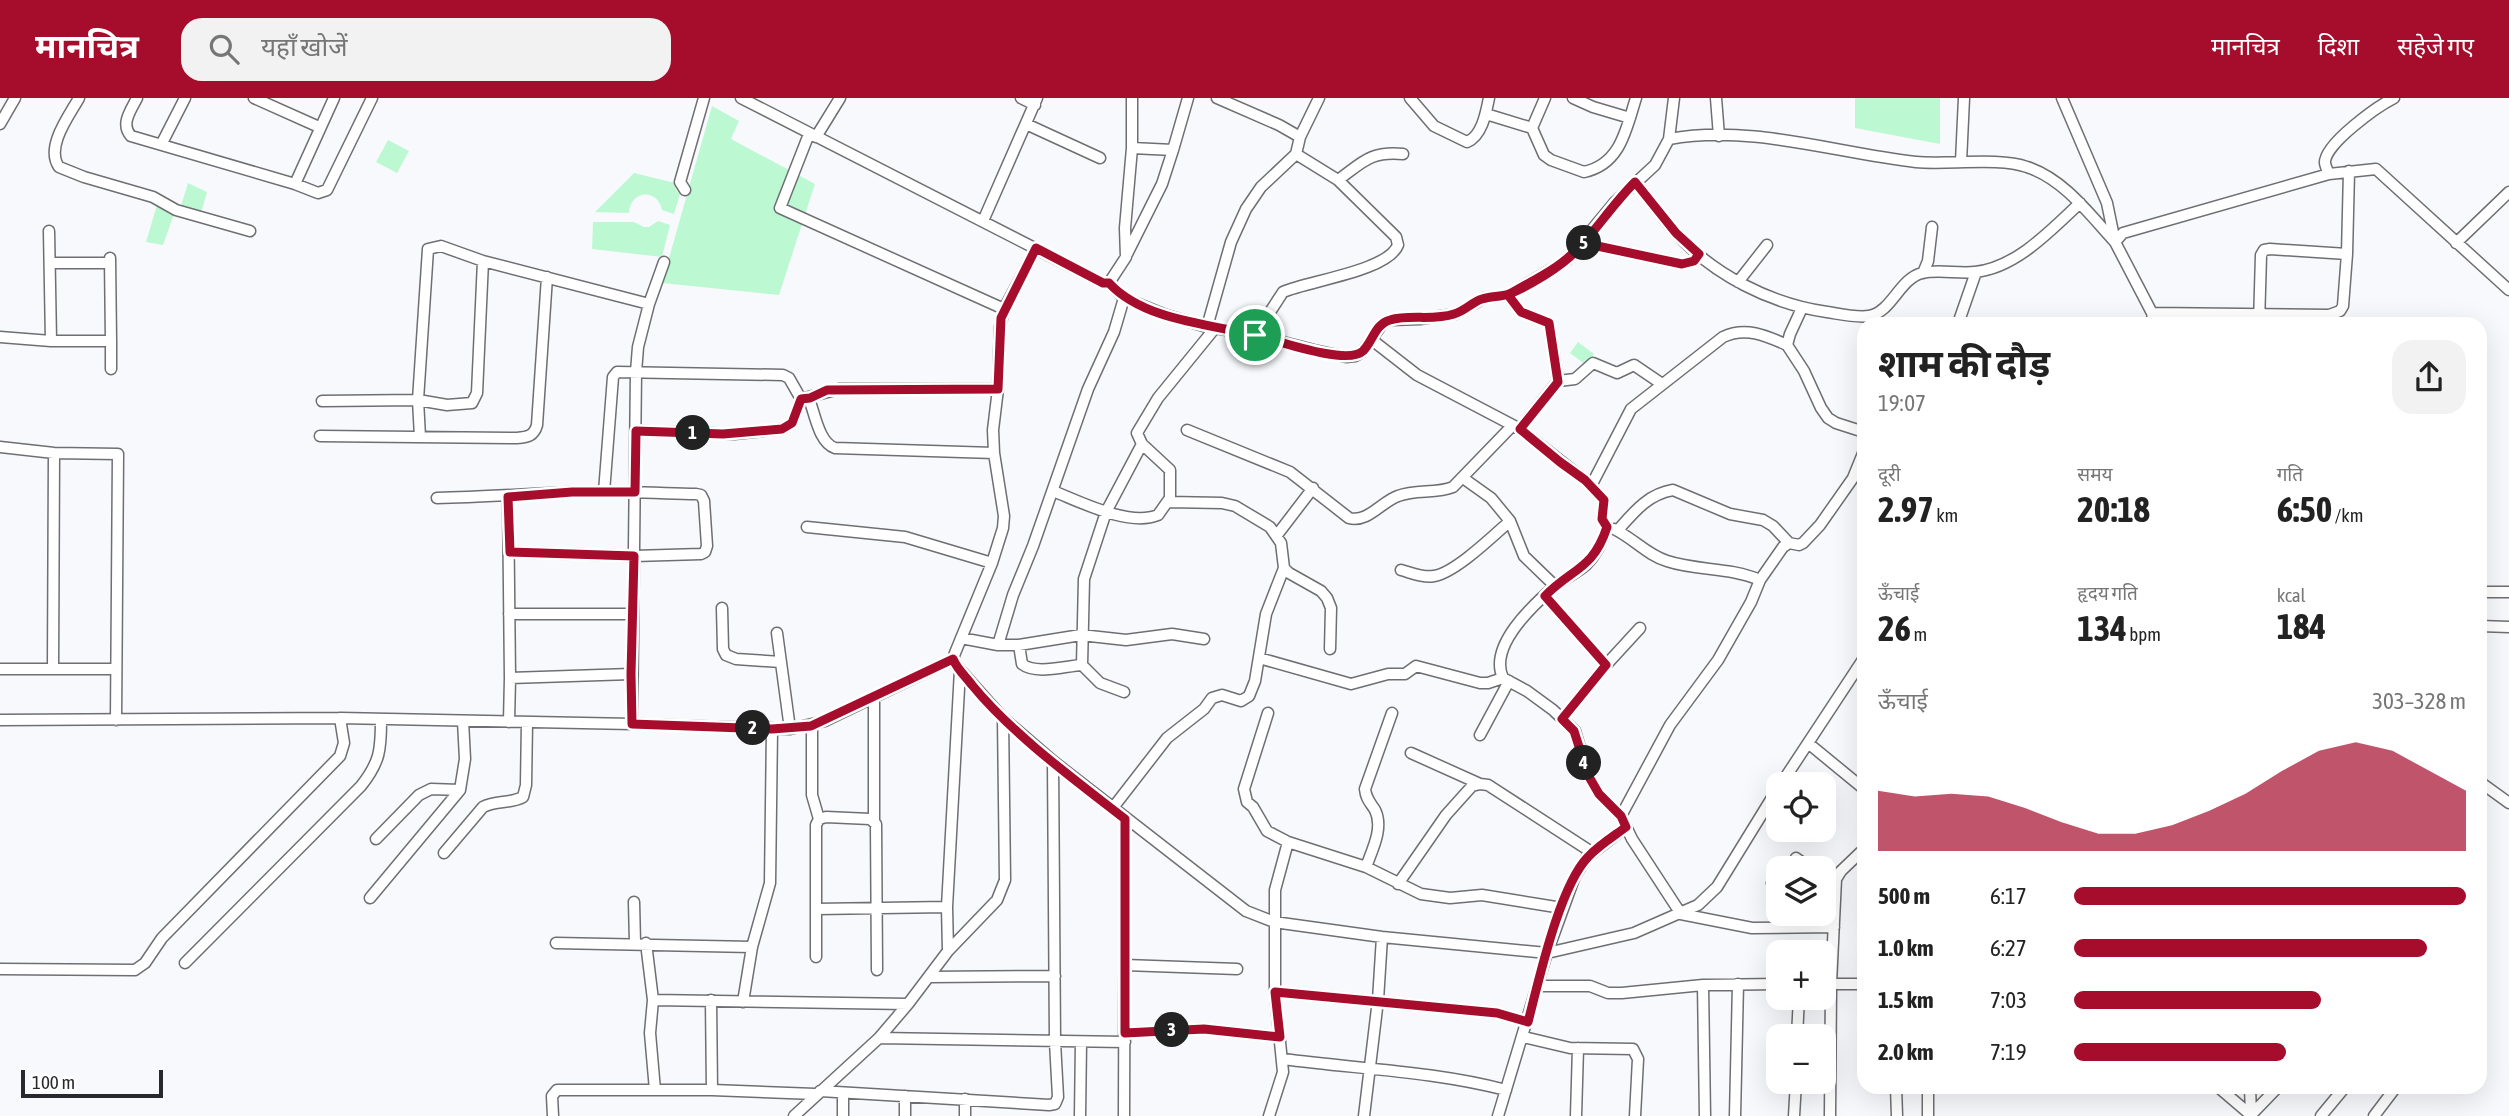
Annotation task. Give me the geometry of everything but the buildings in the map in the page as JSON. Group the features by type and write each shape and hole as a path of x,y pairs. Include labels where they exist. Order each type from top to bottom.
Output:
{"street":[{"path":"0,124 15,98"},
{"path":"79,98 57,142 54,155 59,167 153,197 176,210 250,231"},
{"path":"137,98 128,117 127,131 131,135 318,193 327,190 372,98"},
{"path":"162,143 185,98"},
{"path":"254,98 319,127"},
{"path":"295,184 334,98"},
{"path":"685,190 680,182 704,98"},
{"path":"741,98 1103,283 1109,283 1124,298 1166,315 1346,358 1362,352 1378,327 1391,320 1444,317 1465,310 1484,299 1508,295 1567,260 1615,202 1654,165 1669,139 1674,98"},
{"path":"840,98 813,135 780,208 1004,309"},
{"path":"983,221 1036,102 1021,98"},
{"path":"1127,254 1125,228 1132,148 1132,98"},
{"path":"1109,283 1127,254 1162,184 1188,98"},
{"path":"1217,98 1300,137"},
{"path":"1053,491 1106,512 1140,519 1158,515 1169,502 1170,470 1142,444 1137,433 1148,413 1211,327 1231,242 1246,209 1261,187 1296,154 1300,137 1319,98"},
{"path":"1410,98 1428,121 1439,130 1467,142 1475,137 1486,114 1489,98"},
{"path":"1545,98 1532,128 1544,155 1584,172 1608,162 1616,153 1636,98"},
{"path":"1573,98 1593,107 1630,117"},
{"path":"1716,98 1719,136"},
{"path":"1961,162 1964,98"},
{"path":"2062,98 2107,203 2115,242 2152,317"},
{"path":"2329,174 2326,158 2339,140 2361,119 2394,98"},
{"path":"1486,114 1532,128"},
{"path":"1026,124 1100,158"},
{"path":"1669,139 1690,135 1761,137 1916,162 2026,166 2071,194 2115,242"},
{"path":"1132,148 1173,150"},
{"path":"1338,180 1371,156 1385,152 1403,154"},
{"path":"1255,335 1283,292 1362,269 1392,254 1396,249 1396,237 1338,180 1296,154"},
{"path":"2115,242 2123,233 2329,174 2369,169 2382,172 2509,290"},
{"path":"2282,317 2329,315 2340,311 2343,306 2349,171"},
{"path":"1635,182 1676,233 1699,254 1738,282 1802,309 1860,317 1880,312 1907,282 1923,273 1976,272 1996,267 2022,253 2080,204"},
{"path":"2456,243 2509,191"},
{"path":"1923,273 1928,261 1932,227"},
{"path":"50,231 51,341"},
{"path":"1583,243 1682,264 1694,261 1699,254"},
{"path":"1738,282 1767,245"},
{"path":"420,437 418,400 428,248 441,246 483,261 649,304"},
{"path":"0,720 340,718 772,729 811,726 953,659 992,563 1003,528 1004,516 993,430 998,389 1000,327 1004,309 1036,248"},
{"path":"2259,317 2261,256 2264,250 2270,248 2347,254"},
{"path":"50,263 110,260 111,369"},
{"path":"322,401 418,400 447,405 469,405 475,400 483,261"},
{"path":"632,724 636,372 638,347 664,262"},
{"path":"1960,317 1976,272"},
{"path":"320,436 517,438 531,435 535,432 547,277"},
{"path":"1508,295 1521,312 1549,323 1558,382"},
{"path":"999,645 1013,595 1088,389 1114,332 1124,298"},
{"path":"1787,345 1802,309"},
{"path":"1591,486 1632,409 1731,333 1753,332 1787,345 1828,418 1857,430"},
{"path":"0,337 51,341 111,341"},
{"path":"1372,340 1417,375 1516,427 1591,486 1604,500 1602,519 1607,527 1618,530 1660,558 1700,568 1747,574 1760,580"},
{"path":"1187,430 1238,452 1278,465 1313,488 1349,518 1356,520 1364,518 1398,496 1444,490 1453,486 1463,478 1469,468 1516,427 1558,382 1575,379 1592,363 1617,373 1634,365 1662,384"},
{"path":"604,492 612,377 617,372 783,374 805,399 829,446 994,453"},
{"path":"636,431 723,434 782,429 792,423 805,399 827,390 998,389"},
{"path":"1124,692 1100,682 1082,665 1084,579 1106,512 1142,444"},
{"path":"0,447 54,453 118,454 116,720"},
{"path":"53,669 54,453"},
{"path":"1618,530 1636,510 1653,497 1673,490 1730,514 1763,520 1773,526 1788,543 1799,545 1820,525 1857,468"},
{"path":"1463,478 1491,498 1510,521 1524,556 1555,586"},
{"path":"1277,536 1313,488"},
{"path":"437,498 635,492 701,495 704,501 707,546 701,554 634,556 510,552"},
{"path":"508,497 509,722"},
{"path":"1112,809 1167,738 1204,709 1212,698 1222,695 1241,701 1249,696 1266,614 1284,568 1281,543 1260,520 1235,506 1211,502 1169,502"},
{"path":"1401,570 1423,576 1440,574 1465,559 1510,521"},
{"path":"807,527 905,537 992,563"},
{"path":"1607,527 1591,559 1555,586 1521,618 1503,650 1498,669 1506,680 1527,691 1574,731 1588,775 1599,794 1621,816 1681,914 1752,928 1833,927 1832,940"},
{"path":"1621,816 1670,725 1718,660 1751,603 1760,580 1788,543"},
{"path":"1284,568 1321,591 1327,598 1331,607 1330,649"},
{"path":"2487,592 2509,592"},
{"path":"1545,596 1606,665"},
{"path":"722,608 723,649 726,655 736,659 781,662"},
{"path":"509,614 632,614"},
{"path":"2487,626 2509,627"},
{"path":"1562,719 1640,628"},
{"path":"777,633 790,729"},
{"path":"961,638 999,645 1019,645 1081,635 1126,640 1172,634 1204,639"},
{"path":"1019,645 1022,664 1027,668 1082,665"},
{"path":"1259,658 1351,684 1388,674 1405,674 1416,666 1480,683 1506,680"},
{"path":"953,659 1003,718 1053,761 1246,911 1274,922 1382,937 1547,953 1633,933 1698,905 1717,887 1766,807"},
{"path":"0,669 116,668"},
{"path":"1788,772 1857,669"},
{"path":"948,951 947,907 960,670"},
{"path":"510,678 631,674"},
{"path":"1480,735 1506,680"},
{"path":"874,697 877,970"},
{"path":"1268,713 1244,789 1245,797 1267,831 1288,842 1366,867 1398,884 1434,897 1482,895 1562,908"},
{"path":"1366,867 1378,831 1378,821 1365,789 1392,713"},
{"path":"0,969 141,968 162,939 338,759 344,743 340,718"},
{"path":"793,1116 879,1038 948,951 997,900 1005,880 1003,718"},
{"path":"185,963 361,786 377,763 382,720"},
{"path":"370,898 460,790 465,759 463,721"},
{"path":"444,852 483,807 523,797 526,785 527,722"},
{"path":"811,726 812,795 819,819 816,825 816,957"},
{"path":"743,1002 752,947 771,872 772,729"},
{"path":"1808,743 1857,783"},
{"path":"1411,753 1480,784 1488,785 1593,852"},
{"path":"552,1116 552,1096 557,1090 817,1092 1055,1104 1058,1097 1055,1042 1053,761"},
{"path":"1398,884 1446,815 1472,786 1480,784"},
{"path":"2487,787 2509,803"},
{"path":"376,839 425,791 460,790"},
{"path":"819,819 870,818 874,821"},
{"path":"1124,1116 1125,819"},
{"path":"1499,1116 1547,953 1575,876 1593,852 1626,827"},
{"path":"1269,1116 1283,1072 1275,992 1274,922 1275,890 1288,842"},
{"path":"1836,879 1857,856"},
{"path":"634,902 653,1000 650,1023 655,1090"},
{"path":"816,909 947,907"},
{"path":"1364,1116 1378,1000 1382,937"},
{"path":"556,943 752,947"},
{"path":"1125,965 1237,969"},
{"path":"929,977 1055,976"},
{"path":"1735,1116 1738,984"},
{"path":"1538,986 1590,986 1608,993 1622,993 1703,985 1766,984"},
{"path":"1836,984 1857,984"},
{"path":"1703,985 1705,1116"},
{"path":"1275,992 1497,1013 1528,1022"},
{"path":"653,1000 908,1004"},
{"path":"711,1000 712,1090"},
{"path":"1828,1010 1830,1116"},
{"path":"879,1038 1081,1042 1215,1029 1280,1037"},
{"path":"1524,1037 1558,1046 1628,1047 1636,1051 1635,1116"},
{"path":"1080,1116 1081,1042"},
{"path":"1576,1116 1578,1048"},
{"path":"1283,1059 1444,1076 1506,1090"},
{"path":"843,1116 844,1093"},
{"path":"1794,1116 1795,1094"},
{"path":"1896,1094 1896,1116"},
{"path":"1928,1094 1928,1116"},
{"path":"2226,1094 2251,1116"},
{"path":"2250,1094 2251,1116"},
{"path":"2251,1116 2271,1094"},
{"path":"2321,1116 2339,1094"},
{"path":"2374,1116 2391,1094"},
{"path":"905,1096 905,1116"},
{"path":"965,1099 965,1116"},
{"path":"1028,1116 1029,1104"}],"green space":[{"path":"1855,98 1940,98 1940,144 1855,128"},
{"path":"712,106 739,121 731,139 815,184 779,295 662,283"},
{"path":"388,140 409,151 397,173 376,162"},
{"path":"634,173 675,183 680,194 674,214 662,210 650,195 639,196 634,200 629,213 595,212"},
{"path":"188,183 207,192 201,213 181,206"},
{"path":"157,205 174,214 163,245 146,242"},
{"path":"658,221 670,225 662,257 592,249 593,222 634,222 649,227"},
{"path":"1578,342 1594,354 1586,365 1570,353"}],"route":[{"path":"1255,335 1207,327 1166,315 1124,298 1109,283 1103,283 1036,248 1001,318 998,389 827,390 801,399 792,423 782,429 734,434 636,431 635,492 572,492 508,497 510,552 634,556 632,724 772,729 811,726 953,659 978,692 1003,718 1125,819 1125,1033 1226,1029 1280,1037 1275,992 1497,1013 1528,1022 1547,953 1575,876 1587,857 1626,827 1621,816 1599,794 1588,775 1574,731 1562,719 1606,665 1545,596 1591,559 1607,527 1602,521 1604,500 1585,480 1520,429 1558,382 1557,369 1549,323 1521,312 1508,295 1551,271 1567,260 1583,243 1682,264 1694,261 1699,254 1676,233 1635,182 1615,202 1600,223 1583,243 1576,252 1567,260 1551,271 1528,283 1508,295 1484,299 1465,310 1444,317 1398,319 1383,323 1362,352 1346,358 1255,335"}]}
